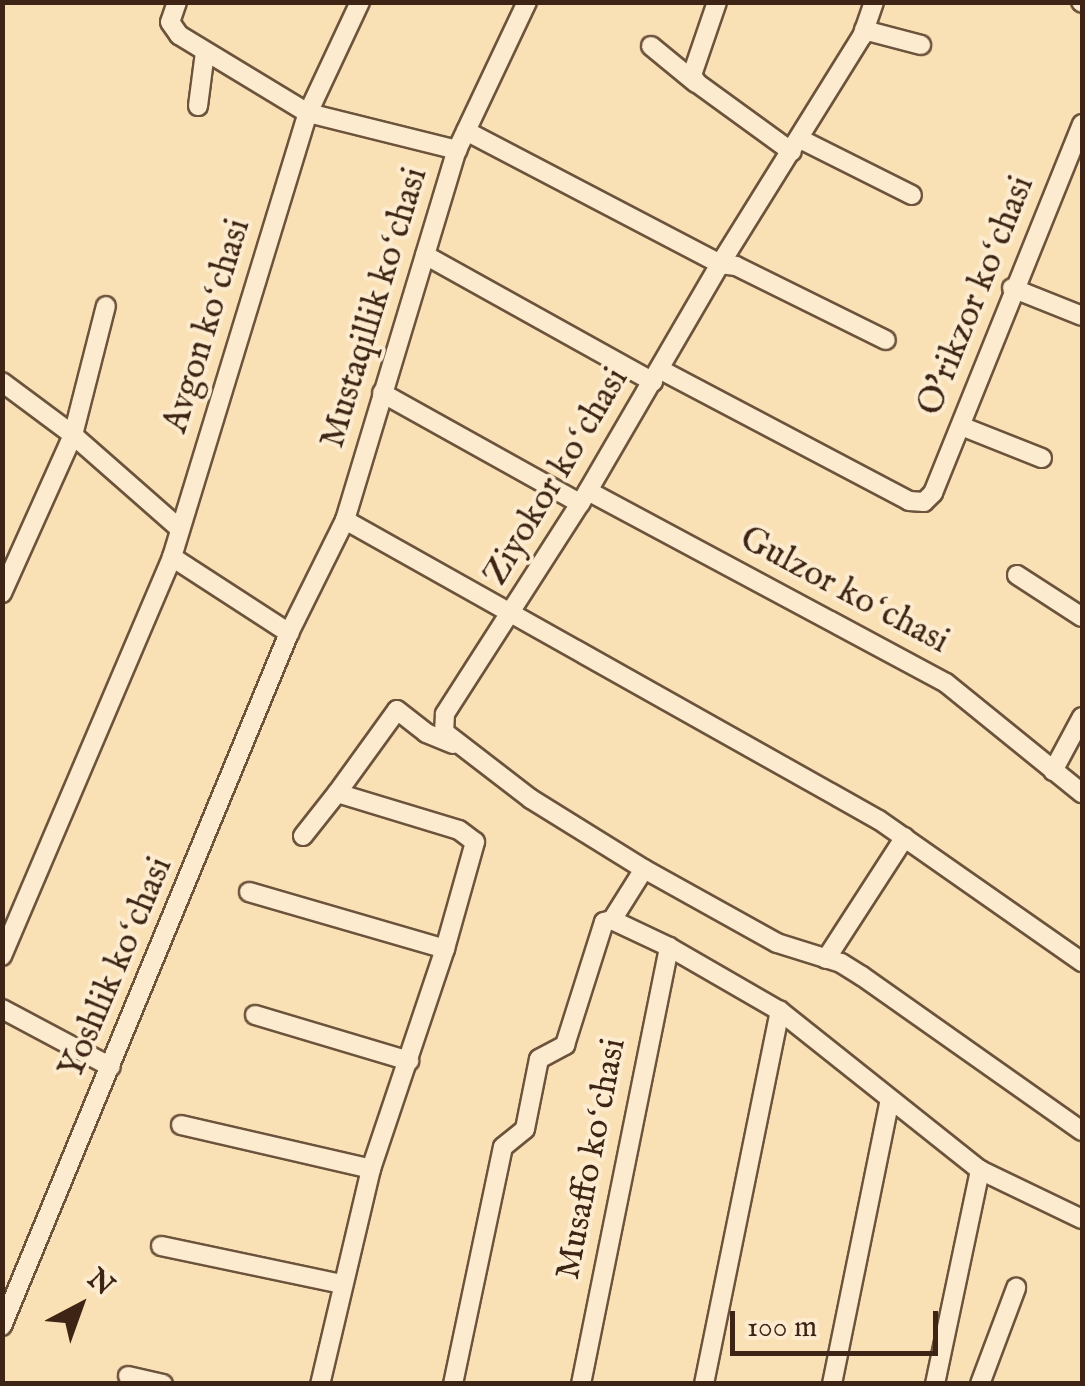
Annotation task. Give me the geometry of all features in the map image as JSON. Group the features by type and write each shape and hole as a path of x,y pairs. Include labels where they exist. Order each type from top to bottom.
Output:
{"street":[{"path":"177,2 170,22 180,35 308,114 458,150"},
{"name":"Avgon koʻchasi","path":"172,557 308,114 360,2"},
{"name":"Mustaqillik koʻchasi","path":"288,633 345,520 458,150 527,2"},
{"path":"697,83 693,66 717,2"},
{"name":"Ziyokor koʻchasi","path":"874,2 864,30 796,146 720,264 657,376 511,614 905,837 1082,962"},
{"path":"864,30 922,45"},
{"path":"650,46 697,83 796,146 912,196"},
{"path":"198,106 205,52"},
{"name":"O'rikzor koʻchasi","path":"657,376 909,501 924,502 933,493 961,426 1012,288 1076,156 1082,124"},
{"path":"466,130 720,264 736,266 886,340"},
{"path":"425,254 657,376"},
{"path":"1012,288 1082,316"},
{"path":"2,594 73,435 106,306"},
{"path":"2,382 73,435 180,529"},
{"name":"Gulzor koʻchasi","path":"382,393 946,683 1082,792"},
{"path":"961,426 1042,458"},
{"path":"345,520 511,614 446,714 444,732 457,746"},
{"path":"2,956 172,557 288,633"},
{"path":"1017,574 1082,617"},
{"name":"Yoshlik koʻchasi","path":"2,1326 288,633"},
{"path":"302,836 397,710 644,869 777,943 862,976 1082,1132"},
{"path":"1053,771 1082,717"},
{"path":"320,1384 371,1168 445,949 475,842 459,830 337,794"},
{"path":"826,959 905,837"},
{"path":"612,920 644,869"},
{"path":"249,892 445,949"},
{"path":"453,1384 503,1147 525,1130 539,1059 565,1045 604,922 612,920 669,947 780,1011 980,1170 1082,1219"},
{"name":"Musaffo koʻchasi","path":"580,1384 669,947"},
{"path":"2,1009 111,1066"},
{"path":"704,1384 780,1011"},
{"path":"255,1015 409,1060"},
{"path":"832,1384 890,1100"},
{"path":"181,1125 371,1168"},
{"path":"935,1384 980,1170"},
{"path":"161,1246 342,1284"},
{"path":"980,1384 1016,1288"},
{"path":"128,1376 163,1384"}]}
